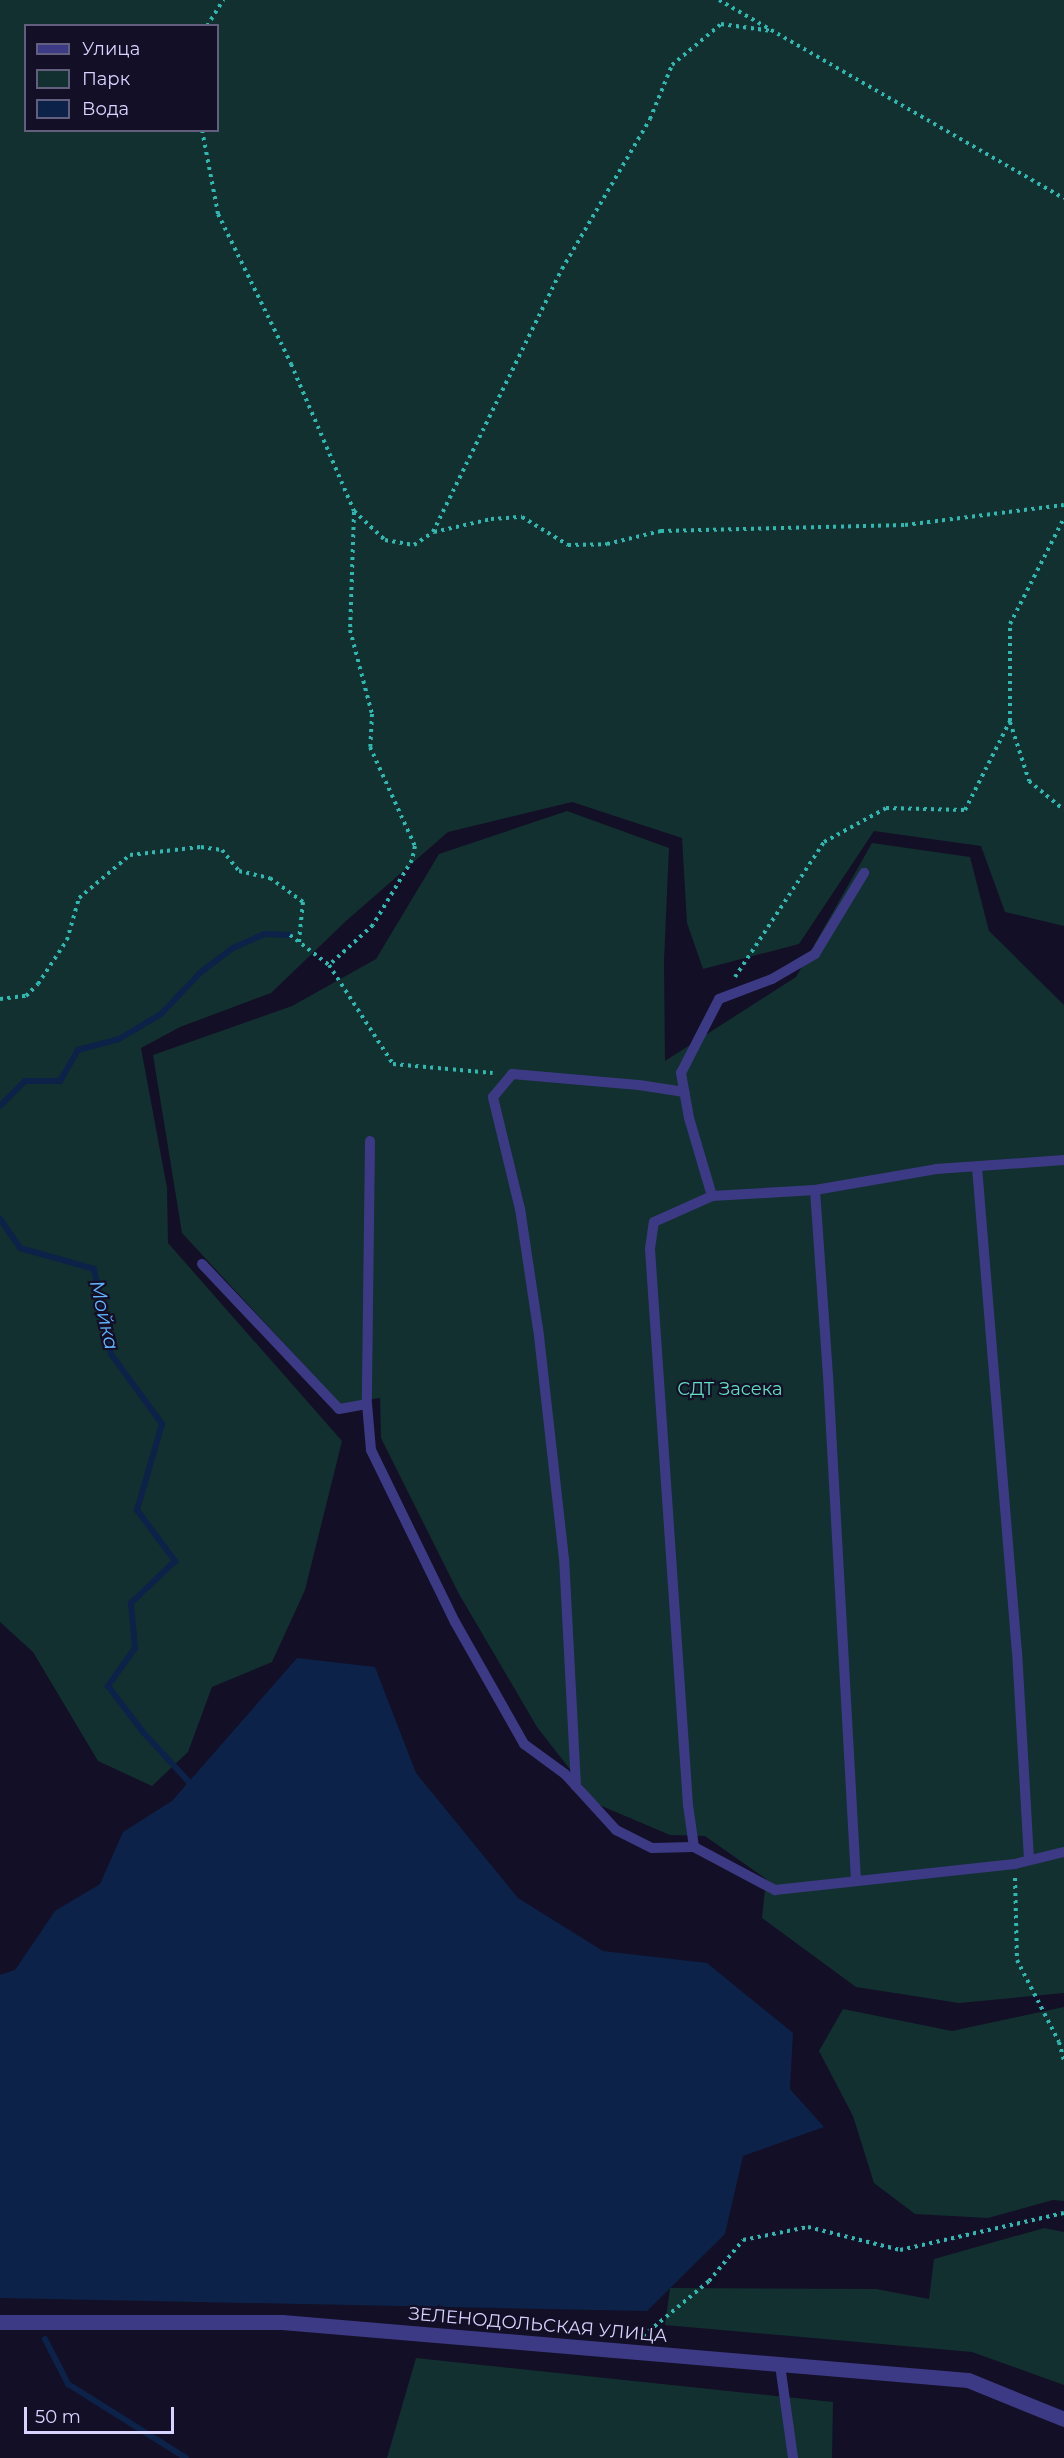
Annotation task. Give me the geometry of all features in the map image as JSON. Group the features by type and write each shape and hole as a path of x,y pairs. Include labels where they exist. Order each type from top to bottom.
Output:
{"street":[{"name":"ЗЕЛЕНОДОЛЬСКАЯ УЛИЦА","path":"0,2322 282,2322 968,2380 1064,2419"}],"lane":[{"path":"712,1196 681,1073 719,999 772,979 815,954 864,873"},
{"path":"576,1786 564,1559 538,1329 520,1209 493,1096 512,1074 639,1085 684,1092"},
{"path":"370,1141 367,1404 371,1450 455,1622 524,1744 565,1774 616,1830 652,1848 694,1847 775,1890 1015,1864 1064,1852"},
{"path":"694,1847 688,1793 650,1249 654,1221 712,1196 815,1190 936,1169 1064,1160"},
{"path":"977,1167 1017,1651 1029,1860"},
{"path":"815,1190 829,1386 856,1881"},
{"path":"202,1264 339,1409 367,1404"},
{"path":"780,2365 793,2458"}],"path":[{"path":"208,24 224,0"},
{"path":"719,0 1064,198"},
{"path":"433,532 562,269 650,119 672,66 721,24 772,31"},
{"path":"202,132 218,214 291,364 354,511 385,540 414,545 433,532 491,519 522,517 568,545 607,544 661,531 905,525 1064,505"},
{"path":"329,965 373,925 412,861 415,846 370,747 372,714 350,630 354,511"},
{"path":"1064,518 1010,624 1010,721 1029,781 1064,810"},
{"path":"719,999 770,927 824,842 886,808 964,810 1010,721"},
{"path":"0,999 26,996 38,984 67,940 79,898 130,855 201,848 222,850 239,871 270,878 303,902 299,942"},
{"path":"290,935 329,965 393,1064 512,1074"},
{"path":"1015,1864 1017,1960 1059,2042 1064,2061"},
{"path":"638,2341 709,2281 743,2240 808,2228 900,2250 1064,2213"}],"green space":[{"path":"0,0 1064,0 1064,926 1005,912 981,846 874,831 799,944 703,969 687,923 682,838 572,802 448,832 346,921 271,993 180,1027 141,1048 167,1188 168,1243 342,1441 305,1590 272,1662 212,1687 188,1752 152,1786 98,1761 33,1652 0,1622"},
{"name":"СДТ Засека","path":"567,811 669,848 664,961 665,1061 796,977 872,843 970,857 989,931 1064,1005 1064,1993 959,2003 856,1987 762,1918 766,1879 705,1836 670,1835 597,1804 537,1727 459,1594 381,1438 380,1398 340,1404 182,1233 153,1055 292,1006 376,959 439,854"},
{"path":"1064,2007 1064,2201 1053,2200 988,2218 915,2214 874,2183 853,2116 819,2051 843,2009 952,2031"},
{"path":"1044,2228 1064,2232 1064,2385 972,2352 665,2325 670,2288 876,2289 929,2299 934,2259"},
{"path":"416,2358 833,2402 832,2458 387,2458"}],"water":[{"path":"297,1658 375,1667 416,1773 518,1898 603,1951 707,1963 793,2033 790,2089 824,2127 743,2156 725,2234 647,2311 0,2298 0,1975 15,1970 55,1911 100,1884 123,1832 172,1801"}],"waterway":[{"path":"0,1106 25,1081 60,1081 78,1050 119,1039 161,1014 201,972 233,948 264,934 290,935"},
{"name":"Мойка","path":"0,1219 20,1248 94,1269 111,1354 162,1424 137,1510 175,1561 131,1603 135,1648 108,1686 143,1732 192,1788"},
{"name":"Мойка","path":"45,2339 68,2384 186,2458"}]}
